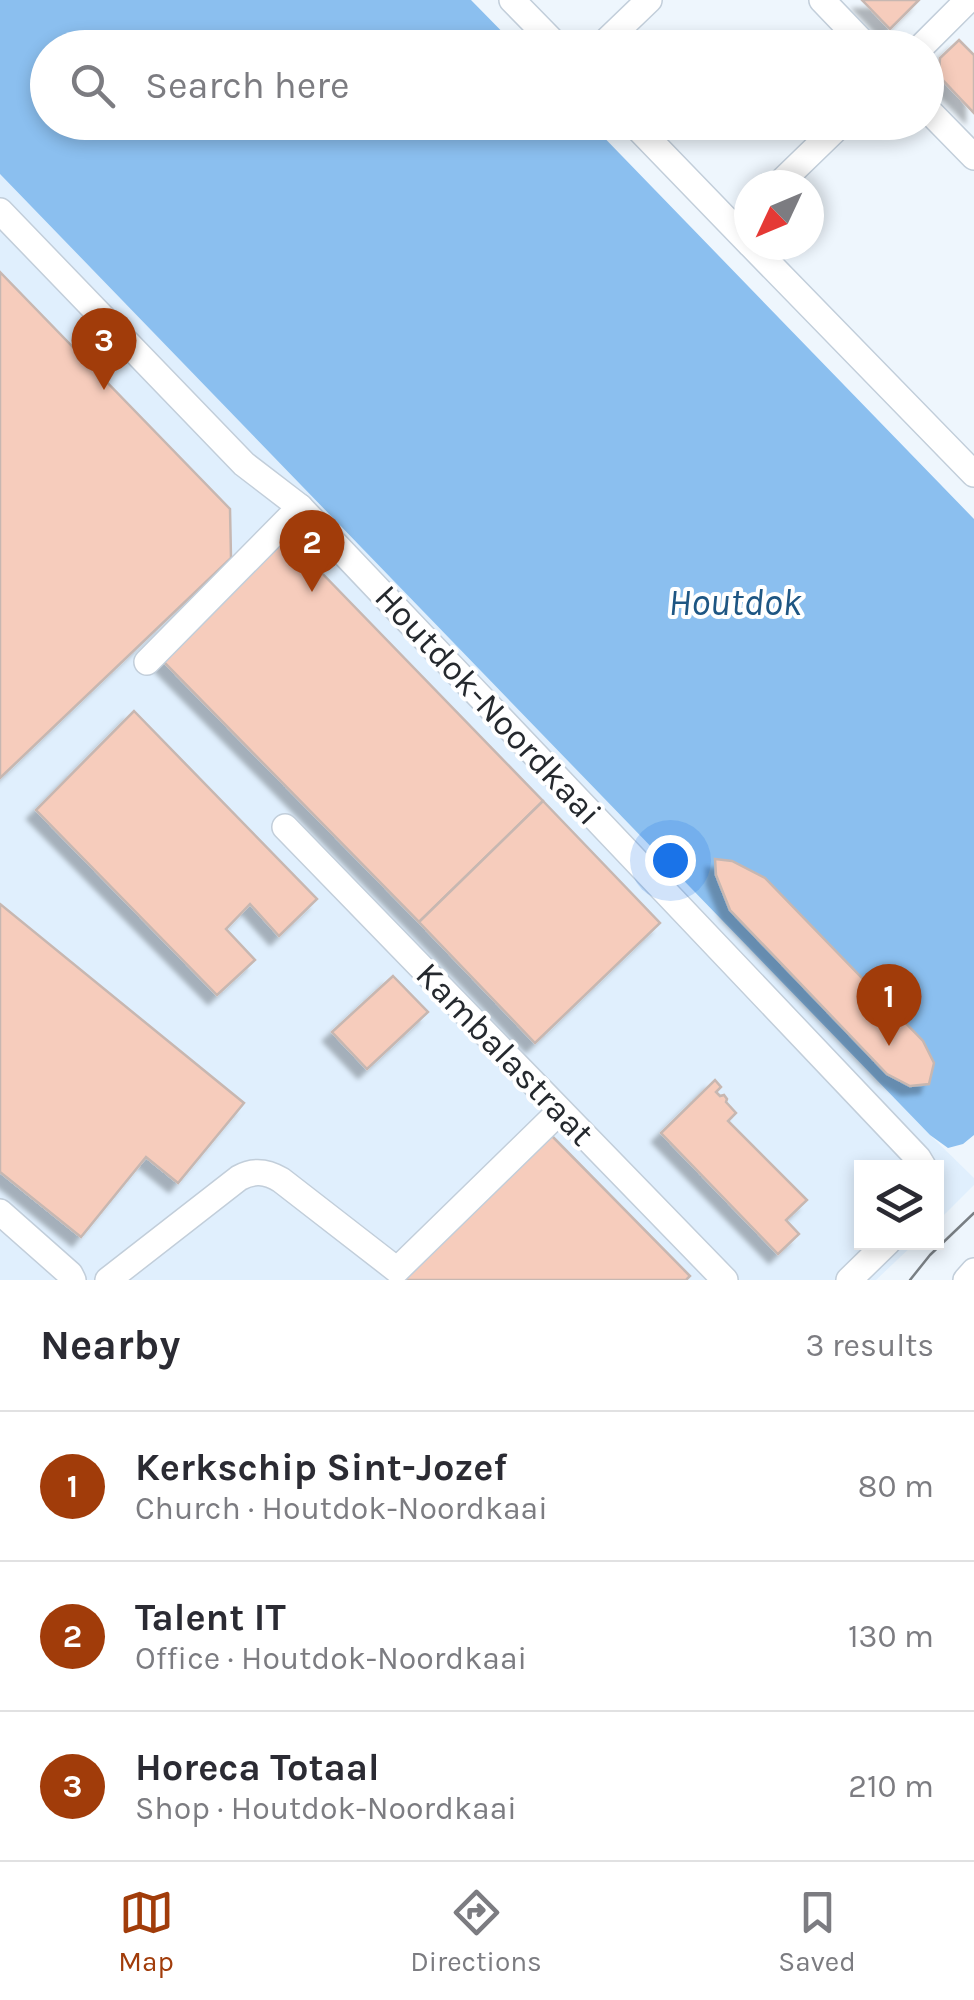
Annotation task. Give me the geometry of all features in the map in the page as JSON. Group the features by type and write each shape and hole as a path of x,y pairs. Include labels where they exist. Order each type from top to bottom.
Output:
{"street":[{"path":"512,0 541,30"},
{"path":"617,30 648,0"},
{"path":"822,0 851,30"},
{"path":"938,30 968,0"},
{"path":"944,127 974,158"},
{"path":"651,140 734,220"},
{"path":"793,170 824,140"},
{"name":"Houtdok-Noordkaai","path":"0,212 244,464 300,507 919,1160"},
{"path":"772,260 974,474"},
{"path":"147,662 300,507"},
{"name":"Kambalastraat","path":"285,827 725,1280"},
{"path":"108,1280 238,1178 260,1172 281,1180 397,1270 560,1110"},
{"path":"0,1212 73,1280"},
{"path":"850,1280 880,1250"},
{"path":"966,1280 974,1271"}],"shaded area":[{"path":"0,174 974,1178 974,1185 944,1215 944,1160 854,1160 854,1250 908,1250 876,1280 0,1280"}],"water":[{"name":"Houtdok","path":"0,0 471,0 500,30 30,30 30,140 606,140 974,519 974,1135 963,1144 948,1148 930,1135 0,174"}],"building":[{"path":"862,0 919,0 890,29"},
{"path":"959,40 974,55 974,113 944,81 944,54"},
{"path":"0,272 230,509 231,558 0,778"},
{"path":"284,534 543,801 419,922 159,657"},
{"path":"134,711 317,899 279,936 250,904 226,929 255,960 217,995 36,810"},
{"path":"543,801 660,923 535,1043 419,922"},
{"path":"715,859 732,861 765,878 923,1041 934,1063 929,1084 910,1086 887,1074 730,910 716,875"},
{"path":"0,904 244,1103 178,1183 146,1157 81,1237 0,1172"},
{"path":"393,976 428,1012 367,1069 332,1032"},
{"path":"715,1080 721,1087 716,1092 724,1095 736,1113 728,1121 807,1200 786,1220 799,1234 778,1254 661,1133"},
{"path":"550,1134 690,1276 686,1280 401,1280"}],"tram line":[{"path":"910,1280 974,1213"}],"place":[{"name":"Horeca Totaal","path":"104,390"},
{"name":"Talent IT","path":"312,592"},
{"name":"Kerkschip Sint-Jozef","path":"889,1046"}]}
